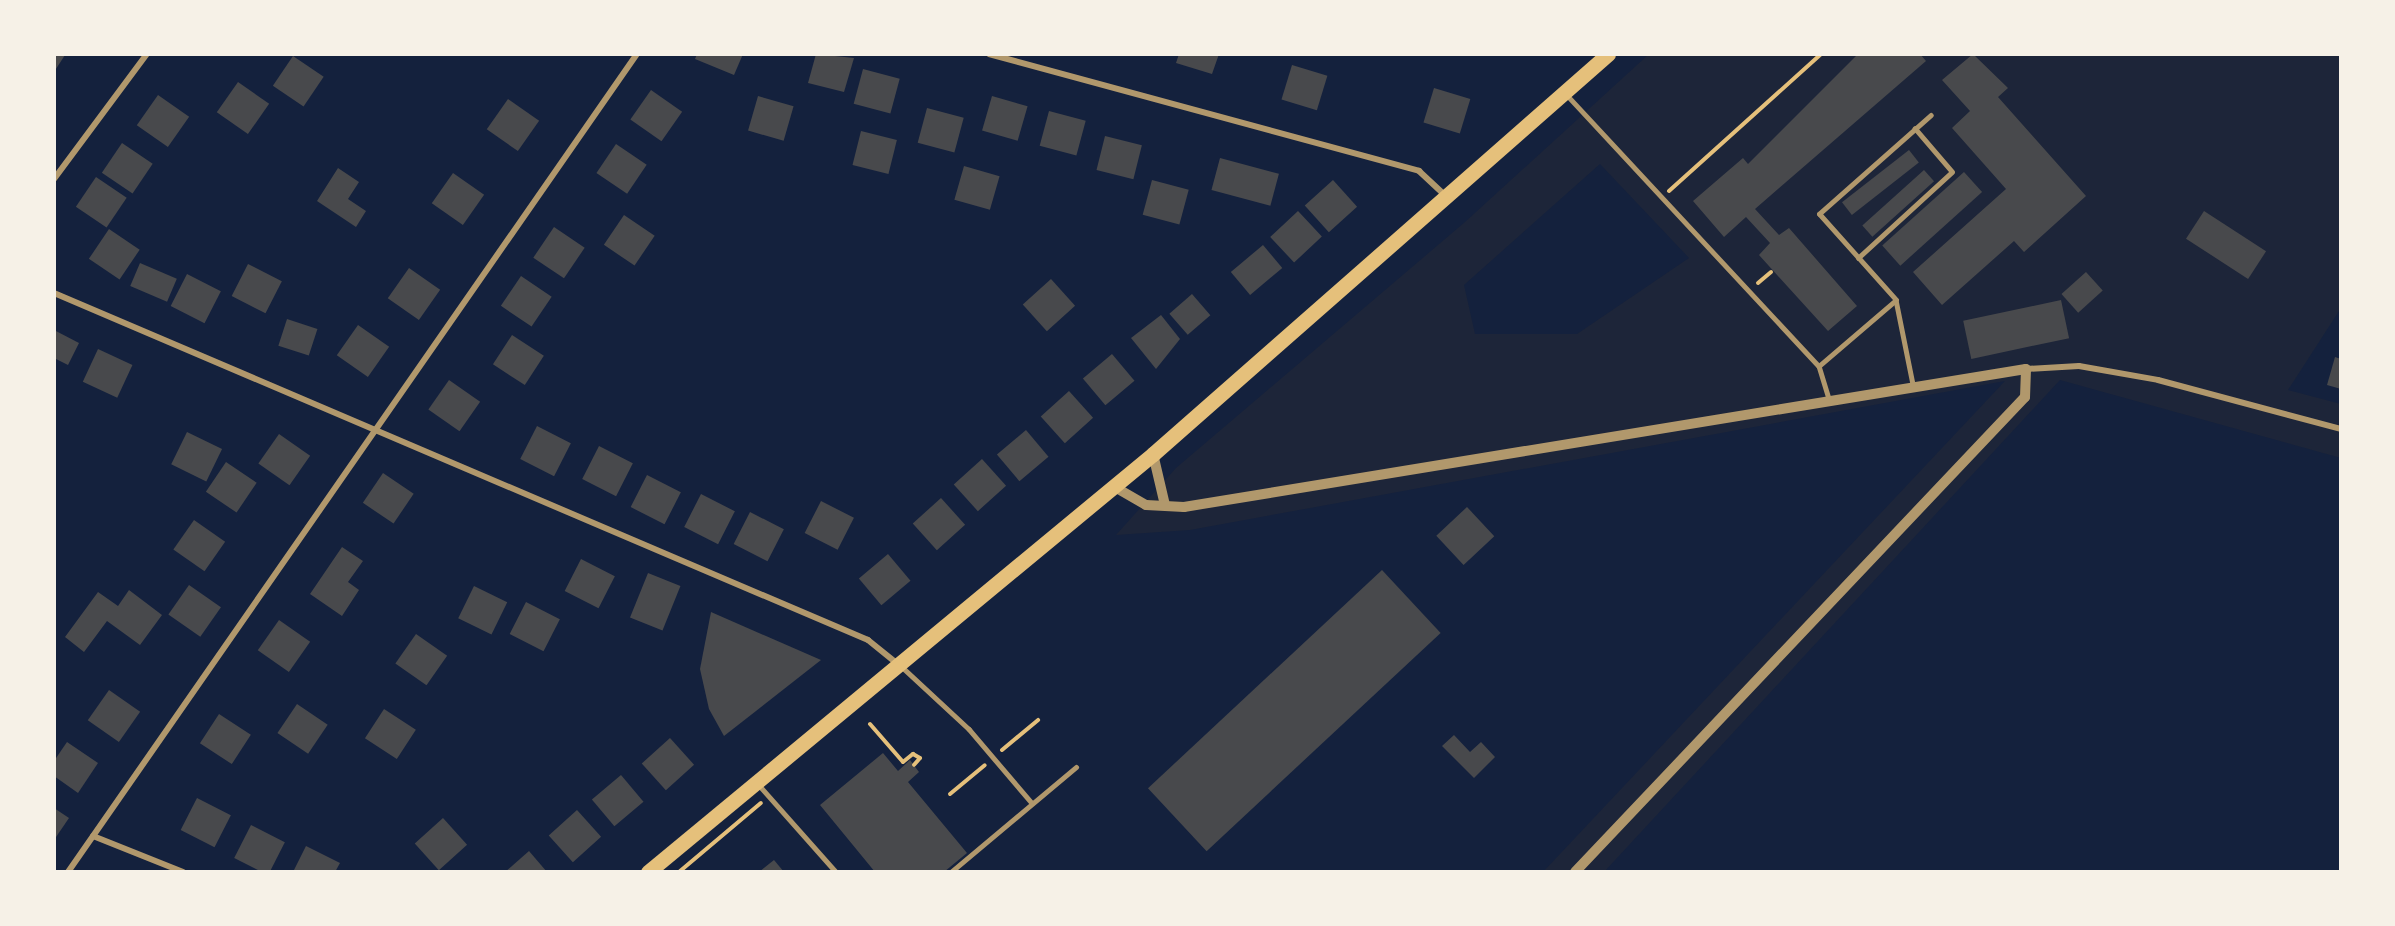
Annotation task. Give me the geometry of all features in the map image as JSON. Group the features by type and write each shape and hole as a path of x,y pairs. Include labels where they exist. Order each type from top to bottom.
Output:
{"main road":[{"path":"648,872 1153,454 1608,54"}],"street":[{"path":"54,179 147,54"},
{"path":"68,872 637,54"},
{"path":"989,54 1419,171 1447,196"},
{"path":"54,293 378,429 868,640 899,664"},
{"path":"1113,486 1146,505 1184,507 1379,476 1913,384 2026,369 2079,366 2158,380 2341,429"},
{"path":"1575,872 2025,397 2026,369"},
{"path":"1153,454 1165,505"},
{"path":"93,836 183,872"}],"lane":[{"path":"1565,93 1819,366 1829,398"},
{"path":"1913,384 1896,300 1818,214 1931,115"},
{"path":"1858,258 1952,172 1915,129"},
{"path":"1819,366 1896,300"},
{"path":"899,664 969,729 1032,803"},
{"path":"951,872 1076,767"},
{"path":"756,782 836,872"}],"path":[{"path":"1662,197 1821,54"},
{"path":"870,724 903,762 913,754 920,758 914,765"},
{"path":"679,872 769,797"}],"shaded area":[{"path":"1649,54 2341,54 2341,308 2288,390 2341,404 2341,458 2060,380 1604,872 1543,872 2005,381 1190,530 1116,535 1176,468 1465,222","holes":["1600,164 1689,258 1577,334 1475,334 1464,285"]}],"building":[{"path":"54,54 65,55 54,72"},
{"path":"697,54 743,54 734,75 695,59"},
{"path":"816,54 854,58 844,92 808,83"},
{"path":"1179,54 1219,54 1212,74 1176,63"},
{"path":"1858,54 1920,54 1926,61 1755,209 1779,235 1789,228 1857,306 1828,331 1759,255 1770,243 1746,217 1724,237 1693,201 1743,158 1748,164"},
{"path":"1973,54 2008,88 1998,97 2086,196 2024,252 2014,241 1942,305 1913,272 2006,189 1952,128 1970,111 1942,80"},
{"path":"293,56 324,77 304,107 273,86"},
{"path":"1292,65 1327,76 1317,110 1281,99"},
{"path":"863,69 900,79 890,114 854,104"},
{"path":"238,82 269,104 248,134 217,112"},
{"path":"1434,88 1470,99 1460,134 1423,122"},
{"path":"651,90 682,112 661,141 630,119"},
{"path":"158,95 189,117 168,147 137,125"},
{"path":"758,96 794,106 784,141 748,131"},
{"path":"992,96 1028,106 1018,141 982,131"},
{"path":"508,99 539,121 518,151 487,129"},
{"path":"927,108 964,118 954,153 918,143"},
{"path":"1049,111 1086,121 1076,156 1040,146"},
{"path":"861,131 897,140 888,174 853,165"},
{"path":"1105,136 1142,145 1133,179 1097,170"},
{"path":"122,143 153,164 133,194 102,173"},
{"path":"616,144 647,165 627,194 596,173"},
{"path":"1909,150 1919,163 1852,215 1842,202"},
{"path":"1220,158 1279,174 1270,206 1211,190"},
{"path":"964,166 1000,176 990,210 954,200"},
{"path":"338,168 359,182 348,199 366,211 356,227 317,201"},
{"path":"1924,170 1934,181 1872,237 1862,226"},
{"path":"1964,172 1982,192 1900,266 1882,246"},
{"path":"453,173 484,195 463,225 432,203"},
{"path":"96,177 127,198 107,228 76,207"},
{"path":"1152,180 1189,190 1179,225 1143,215"},
{"path":"1333,180 1357,207 1329,232 1305,205"},
{"path":"1298,211 1322,237 1294,263 1270,237"},
{"path":"2204,211 2266,251 2248,279 2186,239"},
{"path":"624,215 655,236 635,266 604,245"},
{"path":"554,227 585,248 564,278 533,258"},
{"path":"109,229 140,250 120,280 89,259"},
{"path":"1263,245 1282,268 1250,295 1231,272"},
{"path":"140,263 177,279 167,302 130,286"},
{"path":"248,264 282,281 266,313 232,296"},
{"path":"409,268 440,290 419,320 388,298"},
{"path":"2086,272 2103,291 2078,313 2061,294"},
{"path":"187,274 221,291 205,323 171,306"},
{"path":"521,276 552,297 532,327 501,306"},
{"path":"1051,279 1075,306 1047,331 1023,304"},
{"path":"1192,294 1210,315 1188,335 1169,314"},
{"path":"2061,300 2069,338 1971,359 1963,321"},
{"path":"1161,315 1180,339 1156,369 1131,338"},
{"path":"287,319 317,329 309,356 278,346"},
{"path":"358,325 389,347 368,377 337,355"},
{"path":"54,330 79,343 68,365 54,358"},
{"path":"512,335 544,356 525,385 493,364"},
{"path":"98,349 132,365 117,398 83,382"},
{"path":"1112,354 1134,381 1105,405 1083,378"},
{"path":"2335,357 2341,359 2341,389 2327,385"},
{"path":"449,380 480,402 459,431 428,409"},
{"path":"1069,391 1093,418 1065,443 1041,416"},
{"path":"537,426 571,443 554,476 520,459"},
{"path":"1026,430 1048,457 1019,481 997,454"},
{"path":"187,432 222,449 206,481 171,464"},
{"path":"279,434 310,456 289,485 258,463"},
{"path":"599,446 633,463 616,496 582,479"},
{"path":"982,459 1006,486 978,511 954,484"},
{"path":"226,462 257,483 237,513 206,492"},
{"path":"383,473 414,494 394,524 363,503"},
{"path":"647,475 681,492 665,524 631,507"},
{"path":"701,494 735,511 718,544 684,527"},
{"path":"941,498 965,525 937,550 913,523"},
{"path":"821,501 854,518 838,550 805,533"},
{"path":"1467,507 1494,536 1464,565 1436,536"},
{"path":"750,512 784,529 768,561 734,544"},
{"path":"194,520 225,542 204,571 173,549"},
{"path":"342,547 363,561 348,582 359,590 342,616 310,594"},
{"path":"888,554 910,581 881,605 859,578"},
{"path":"581,559 615,576 599,608 565,591"},
{"path":"1382,570 1441,633 1207,851 1148,788"},
{"path":"648,573 680,586 662,631 630,618"},
{"path":"189,585 221,607 200,637 168,614"},
{"path":"474,586 507,602 491,635 458,618"},
{"path":"129,590 162,615 140,645 107,621 84,652 65,637 98,592 118,606"},
{"path":"526,602 560,619 544,651 510,634"},
{"path":"711,612 821,660 724,736 709,709 700,669"},
{"path":"279,620 310,642 289,672 258,650"},
{"path":"416,634 447,656 426,685 395,663"},
{"path":"109,690 140,712 119,742 88,720"},
{"path":"297,704 328,725 308,754 277,733"},
{"path":"384,709 416,730 397,759 365,738"},
{"path":"219,714 251,735 232,764 200,743"},
{"path":"1454,735 1470,752 1481,742 1495,757 1474,778 1442,746"},
{"path":"670,738 694,765 666,790 642,763"},
{"path":"67,742 98,763 78,793 54,776 54,761"},
{"path":"883,753 898,771 910,760 919,772 908,782 967,853 944,872 875,872 820,805"},
{"path":"621,775 643,802 614,826 592,799"},
{"path":"197,798 231,815 215,847 181,830"},
{"path":"54,808 69,818 54,840"},
{"path":"577,810 601,837 573,862 549,835"},
{"path":"443,818 467,845 439,870 415,843"},
{"path":"251,825 285,842 270,872 262,872 234,858"},
{"path":"306,846 340,863 335,872 293,872"},
{"path":"529,851 547,872 505,872"},
{"path":"774,860 784,872 759,872"}]}
